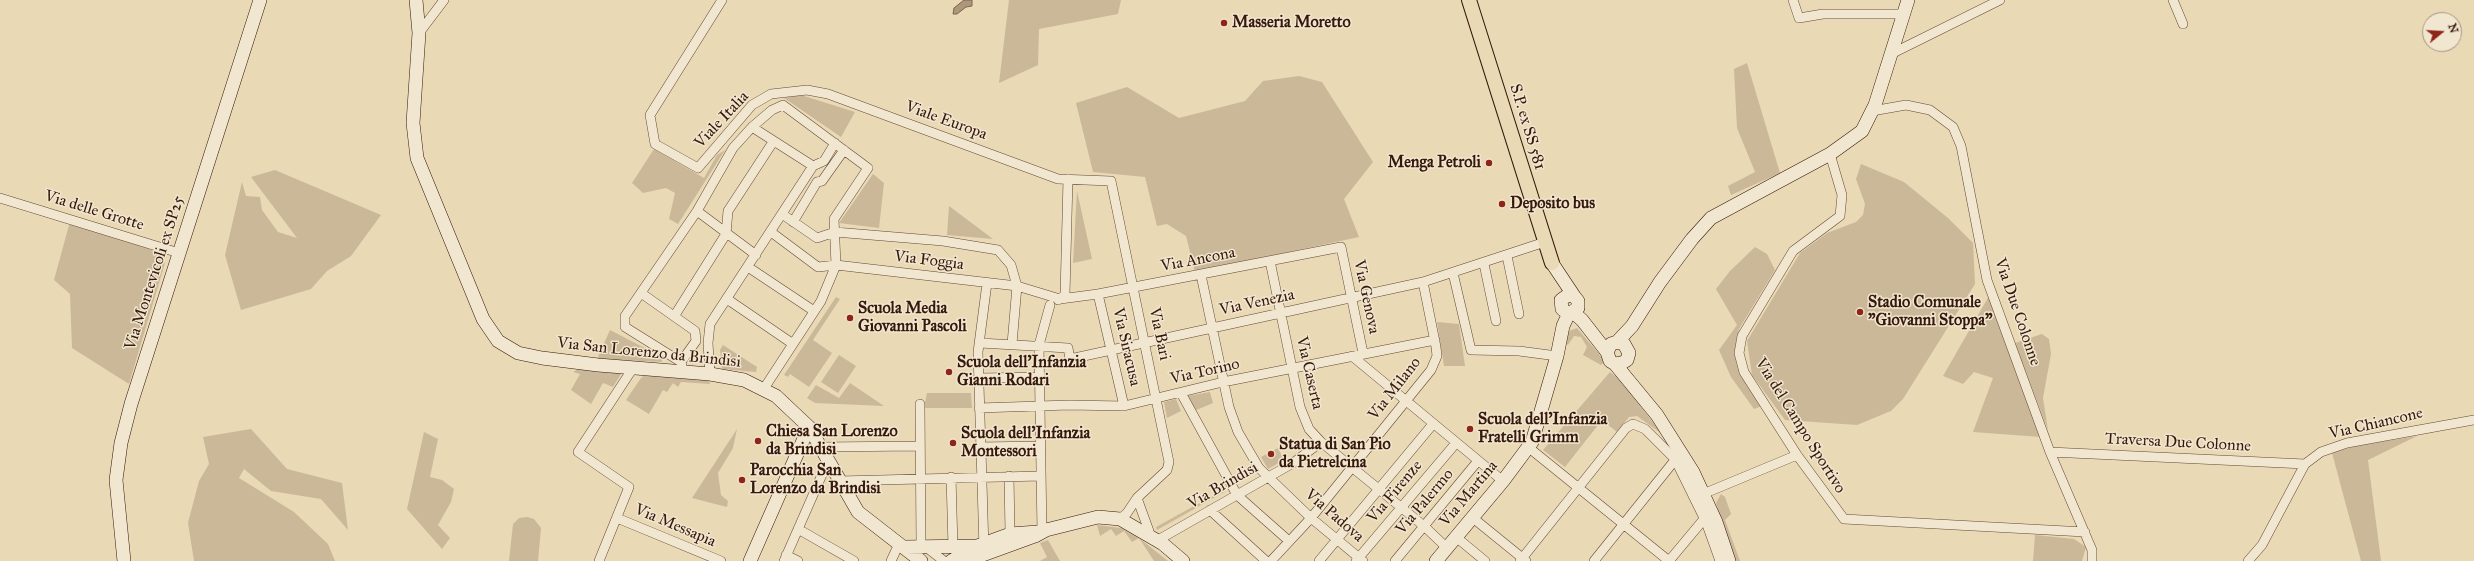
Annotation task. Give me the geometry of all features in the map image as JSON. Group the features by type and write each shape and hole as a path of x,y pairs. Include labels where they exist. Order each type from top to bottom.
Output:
{"main road":[{"name":"S.P. ex SS 581","path":"1469,0 1552,263"}],"street":[{"name":"Via Montevicoli ex SP25","path":"124,561 116,480 121,443 131,404 260,0"},
{"name":"Via San Lorenzo da Brindisi","path":"416,0 419,33 413,123 417,158 483,319 498,341 518,352 542,358 633,368 682,367 744,380 776,396 809,427 858,512 888,537 914,550"},
{"path":"419,33 444,0"},
{"name":"Viale Italia","path":"722,0 650,115 655,144 698,168 752,105 770,94"},
{"path":"1793,0 1799,18 1824,14 1903,14"},
{"path":"1720,561 1678,456 1657,415 1615,364 1610,361 1612,346 1632,326 1660,282 1692,239 1711,218 1830,154 1862,131 1872,111 1893,53 1908,0"},
{"path":"1893,53 2000,0"},
{"path":"2173,0 2183,24"},
{"name":"Viale Europa","path":"770,94 807,90 828,94 1058,179 1110,181"},
{"path":"641,293 675,315 695,331 696,341 682,367 625,327 625,316 696,211 733,148 752,127 772,110 783,105 868,168 834,219 836,265 814,311 763,390"},
{"name":"Via Due Colonne","path":"1872,111 1906,105 1930,110 1952,127 1961,146 1987,280 2050,452 2092,550 2092,561"},
{"path":"752,127 773,142 813,166"},
{"path":"721,141 733,148"},
{"path":"675,315 726,234 728,211 773,142"},
{"path":"710,374 709,329 813,166 824,161 835,143"},
{"path":"793,222 818,182 822,181 844,150"},
{"name":"Via del Campo Sportivo","path":"1830,154 1842,195 1840,216 1793,250 1742,336 1739,353 1744,372 1798,455 1844,519 2004,529 2085,532"},
{"path":"1042,532 1039,345 1050,305 1065,295 1068,179"},
{"name":"Via Bari","path":"1110,181 1146,343 1169,462 1167,470 1129,508"},
{"name":"Via delle Grotte","path":"0,198 179,253"},
{"path":"696,211 756,255"},
{"path":"782,214 817,238 835,232 937,241 998,250 1011,265 1017,286 1012,344"},
{"name":"Via Foggia","path":"771,232 818,267 836,265 1017,286 1044,296 1060,299"},
{"name":"Via Venezia","path":"980,343 1039,345 1068,348 1070,359 1423,282 1484,264 1545,242"},
{"name":"Via Ancona","path":"1060,299 1134,288 1341,247"},
{"name":"Via Genova","path":"1341,247 1363,353"},
{"path":"1507,256 1519,314"},
{"name":"Via Caserta","path":"1270,262 1300,407 1309,429 1321,442 1424,526 1447,548"},
{"path":"1552,263 1569,306 1582,320 1612,346"},
{"path":"1484,264 1496,321"},
{"path":"748,267 814,311"},
{"path":"1453,273 1471,350 1519,351 1557,356"},
{"name":"Via Padova","path":"1201,275 1223,382 1234,424 1259,468 1311,518 1337,539 1359,560"},
{"name":"Via Milano","path":"1271,561 1311,518 1431,370 1437,356 1436,340 1423,282"},
{"path":"975,553 981,476 979,408 980,343 987,283"},
{"name":"Via Siracusa","path":"1098,294 1124,406"},
{"path":"1044,296 1050,305"},
{"path":"727,299 793,344"},
{"name":"Via Martina","path":"1438,560 1503,481 1532,442 1557,356 1561,333 1569,306"},
{"path":"1615,364 1622,364 1628,355 1632,326"},
{"name":"Via Torino","path":"979,408 1124,406 1223,382 1292,369 1363,353 1436,340"},
{"path":"1612,346 1624,344 1628,355 1634,387"},
{"name":"Via Genova","path":"1352,356 1477,462 1503,481"},
{"path":"599,561 629,487 578,452 633,368"},
{"path":"979,378 1040,377"},
{"path":"1181,393 1237,495 1289,541"},
{"path":"914,550 919,478 920,404"},
{"name":"Via Chiancone","path":"2248,561 2262,545 2304,464 2330,447 2474,420"},
{"path":"1319,561 1378,488 1433,424"},
{"path":"1473,518 1523,560 1578,487 1626,428 1633,424 1645,429 1678,456 1703,494 1716,522 1729,561"},
{"path":"750,561 809,427"},
{"name":"Via Brindisi","path":"1157,538 1293,463 1321,442"},
{"name":"Via Firenze","path":"1359,560 1456,443"},
{"path":"820,447 919,446"},
{"path":"980,447 1041,446"},
{"path":"1528,447 1669,561 1704,518"},
{"name":"Traversa Due Colonne","path":"2050,452 2304,464"},
{"path":"1703,494 1798,455"},
{"path":"1594,561 1678,456"},
{"path":"798,561 785,558 828,460"},
{"name":"Via Palermo","path":"1395,561 1477,462"},
{"path":"839,481 981,476 1041,476"},
{"path":"1009,476 1010,534"},
{"path":"951,477 953,547"},
{"path":"891,561 914,550 953,547 975,553 1010,534 1042,532 1118,513 1129,508"},
{"path":"1129,508 1157,538 1183,561"},
{"path":"1129,508 1157,538"},
{"path":"1129,508 1157,538"},
{"path":"1210,510 1266,561"},
{"name":"Via Messapia","path":"617,518 721,561"},
{"path":"798,529 854,561"},
{"path":"951,561 1035,536 1042,532"},
{"path":"1456,537 1485,561"},
{"path":"914,550 944,561"}],"shaded area":[{"path":"964,0 972,0 972,6 966,7 957,14 953,14 954,8"},
{"path":"1009,0 1121,0 1118,14 1039,29 1038,65 999,83"},
{"path":"1747,63 1780,173 1731,195 1728,186 1755,172 1737,128 1734,69"},
{"path":"1299,76 1322,82 1373,162 1344,199 1359,237 1195,272 1186,236 1167,224 1157,226 1145,177 1093,172 1076,103 1127,87 1179,118 1245,101 1263,81"},
{"path":"801,95 855,112 841,137 784,98"},
{"path":"654,149 704,178 717,155 725,150 678,224 669,219 675,193 666,188 643,193 632,183"},
{"name":"Stadio Comunale \"Giovanni Stoppa\"","path":"1861,164 1904,182 1948,218 1973,243 1975,284 1903,399 1891,411 1857,425 1785,420 1752,375 1747,341 1800,253 1827,233 1856,222 1863,215 1865,204 1856,179"},
{"path":"275,170 381,215 351,256 327,271 311,289 241,310 225,255 242,182 246,196 260,197 262,210 278,232 297,238 251,177"},
{"path":"873,174 884,183 879,228 839,223"},
{"path":"1077,191 1092,259 1073,263"},
{"path":"949,206 993,239 947,235"},
{"path":"82,223 159,253 165,263 129,384 72,348 70,294 54,280 69,225"},
{"path":"1755,247 1767,254 1775,270 1739,329 1736,344 1736,362 1762,406 1754,409 1731,377 1719,350 1737,325 1716,289 1730,271"},
{"path":"1989,296 2041,437 1973,432 1993,378 1974,372 1963,384 1943,376"},
{"path":"836,297 840,299 813,340 832,353 809,387 790,374 788,377 784,375"},
{"path":"1437,322 1459,324 1465,366 1444,366"},
{"path":"1577,328 1605,361 1601,365 1583,355 1587,347 1581,337 1574,336 1568,345 1566,343 1569,331"},
{"path":"610,330 662,357 662,362 597,359"},
{"path":"2042,334 2049,339 2051,354 2043,398 2048,430 2015,343"},
{"path":"723,345 757,367 756,372 722,369 720,350"},
{"path":"839,355 856,366 838,393 821,382"},
{"path":"578,369 620,372 621,374 613,387 603,383 591,404 571,390 580,374 573,372"},
{"path":"1610,372 1619,379 1662,434 1637,416 1629,417 1617,432 1602,420 1565,467 1543,450"},
{"path":"645,375 709,380 710,384 681,382 678,387 673,383 667,392 663,390 649,414 626,400 641,378"},
{"path":"850,383 884,406 815,403 807,398 816,385 839,398"},
{"path":"1210,392 1213,403 1194,411 1187,396"},
{"path":"927,393 971,393 972,408 924,408"},
{"path":"1176,399 1181,411 1167,418 1164,402"},
{"path":"251,429 287,469 342,483 348,530 321,499 271,491 244,469 239,478 294,512 328,544 335,561 194,561 188,523 199,481 209,464 203,437"},
{"path":"737,429 733,448 718,473 721,495 728,501 727,507 692,498"},
{"path":"424,432 438,439 430,477 442,480 454,489 451,502 438,525 450,538 442,549 407,509"},
{"path":"2417,436 2368,460 2381,561 2361,561 2332,453 2355,446"},
{"path":"1278,448 1284,460 1268,469 1261,457"},
{"path":"1225,489 1226,491 1157,530 1156,527"},
{"path":"1721,494 1725,497 1731,514 1725,520 1740,561 1735,561 1716,503"},
{"path":"527,517 534,519 541,528 538,561 509,561 513,524 519,518"},
{"path":"1097,525 1121,528 1139,538 1132,542 1124,531 1116,536 1111,529 1100,536"},
{"path":"2035,535 2074,539 2086,547 2082,561 2033,561"},
{"path":"1139,538 1168,561 1154,561"},
{"path":"1048,540 1060,561 1040,561 1047,557 1040,543"}],"place":[{"name":"Masseria Moretto","path":"1224,23"},
{"name":"Menga Petroli","path":"1489,163"},
{"name":"Deposito bus","path":"1502,204"},
{"name":"Stadio Comunale \"Giovanni Stoppa\"","path":"1860,312"},
{"name":"Scuola Media Giovanni Pascoli","path":"850,318"},
{"name":"Scuola dell'Infanzia Gianni Rodari","path":"949,372"},
{"name":"Scuola dell'Infanzia Fratelli Grimm","path":"1470,429"},
{"name":"Chiesa San Lorenzo da Brindisi","path":"758,441"},
{"name":"Scuola dell'Infanzia Montessori","path":"953,443"},
{"name":"Statua di San Pio da Pietrelcina","path":"1271,454"},
{"name":"Parocchia San Lorenzo da Brindisi","path":"742,480"}]}
